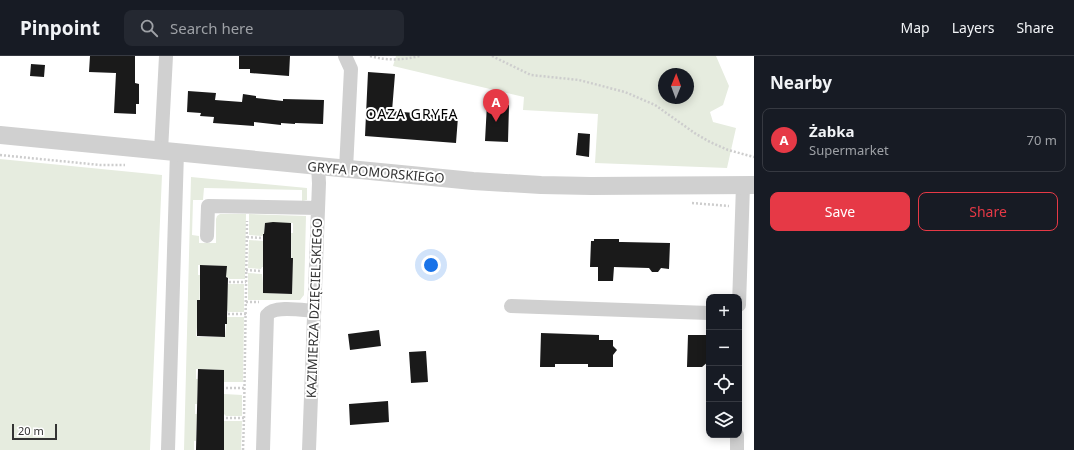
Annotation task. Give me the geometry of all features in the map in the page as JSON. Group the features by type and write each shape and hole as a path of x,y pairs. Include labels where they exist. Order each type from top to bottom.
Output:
{"street":[{"path":"166,56 169,151 168,450"},
{"path":"344,56 351,69 346,169"},
{"name":"GRYFA POMORSKIEGO","path":"0,135 432,178 541,185 748,185"},
{"name":"KAZIMIERZA DZIĘCIELSKIEGO","path":"309,450 319,182 318,166"},
{"path":"740,294 748,185"},
{"path":"208,236 208,206 318,208"},
{"path":"511,306 706,313"},
{"path":"262,450 267,315 269,312 277,309 314,311"},
{"path":"737,438 737,450"}],"path":[{"path":"370,56 392,60 420,56"},
{"path":"492,56 531,75 579,80 625,92 655,105 710,142 728,150 754,157"},
{"path":"243,450 248,207"},
{"path":"247,237 262,238"},
{"path":"246,270 261,271"},
{"path":"229,282 246,282"},
{"path":"246,302 265,303"},
{"path":"228,314 246,314"},
{"path":"226,388 244,388"},
{"path":"226,418 244,418"}],"shaded area":[{"path":"396,56 716,56 729,86 723,105 710,112 713,122 736,128 727,168 595,163 598,114 523,110 524,97 393,66"},
{"path":"0,159 162,175 150,450 0,450"},
{"path":"191,177 307,188 307,200 302,201 302,190 204,188 203,200 193,200 192,235 199,236 199,243 216,243 216,219 220,214 246,214 245,279 229,279 226,277 226,266 198,265 198,275 200,275 199,327 197,327 196,336 225,337 227,317 244,317 243,382 224,382 224,370 196,369 196,379 198,379 197,404 195,404 195,414 197,414 196,441 194,441 194,450 184,450"},
{"path":"249,214 306,216 304,295 300,300 248,300 248,273 262,274 264,293 292,294 291,233 293,233 293,223 265,223 264,234 262,236 249,235"},
{"path":"249,240 263,241 264,267 261,269 248,268"},
{"path":"228,284 244,284 244,312 228,312 226,310"},
{"path":"224,394 242,395 242,416 226,416 224,414"},
{"path":"224,421 242,421 241,450 224,450"}],"building":[{"path":"90,56 135,56 135,83 139,84 139,104 136,104 136,114 114,113 116,73 89,72"},
{"path":"239,56 290,56 289,76 250,73 250,69 239,69"},
{"path":"31,64 45,65 44,77 30,76"},
{"path":"368,72 395,74 392,111 458,117 456,143 365,136"},
{"path":"188,91 216,93 215,100 242,102 243,94 256,96 256,98 283,101 283,99 324,100 323,124 281,123 281,125 254,122 254,126 213,123 214,117 200,116 201,113 187,112"},
{"path":"487,104 509,105 508,142 485,141"},
{"path":"578,133 590,134 589,157 576,155"},
{"path":"265,223 291,223 291,258 293,258 292,294 263,293 263,234"},
{"path":"594,239 619,239 619,242 670,243 669,269 661,268 658,272 652,272 649,268 614,267 613,281 598,281 598,267 590,267 591,241 594,241"},
{"path":"200,265 227,266 227,324 225,324 225,337 197,336 197,300 200,300"},
{"path":"379,330 381,346 350,350 348,334"},
{"path":"541,333 599,335 599,340 613,340 613,346 617,350 613,355 613,367 588,367 588,364 555,364 555,367 540,367"},
{"path":"688,335 706,335 706,364 702,367 687,367"},
{"path":"426,351 428,382 411,383 409,352"},
{"path":"198,369 224,370 224,450 196,450"},
{"path":"388,401 389,422 350,425 349,404"}],"place":[{"name":"Żabka","path":"496,122"}],"district":[{"name":"OAZA GRYFA","path":"412,113"}]}
